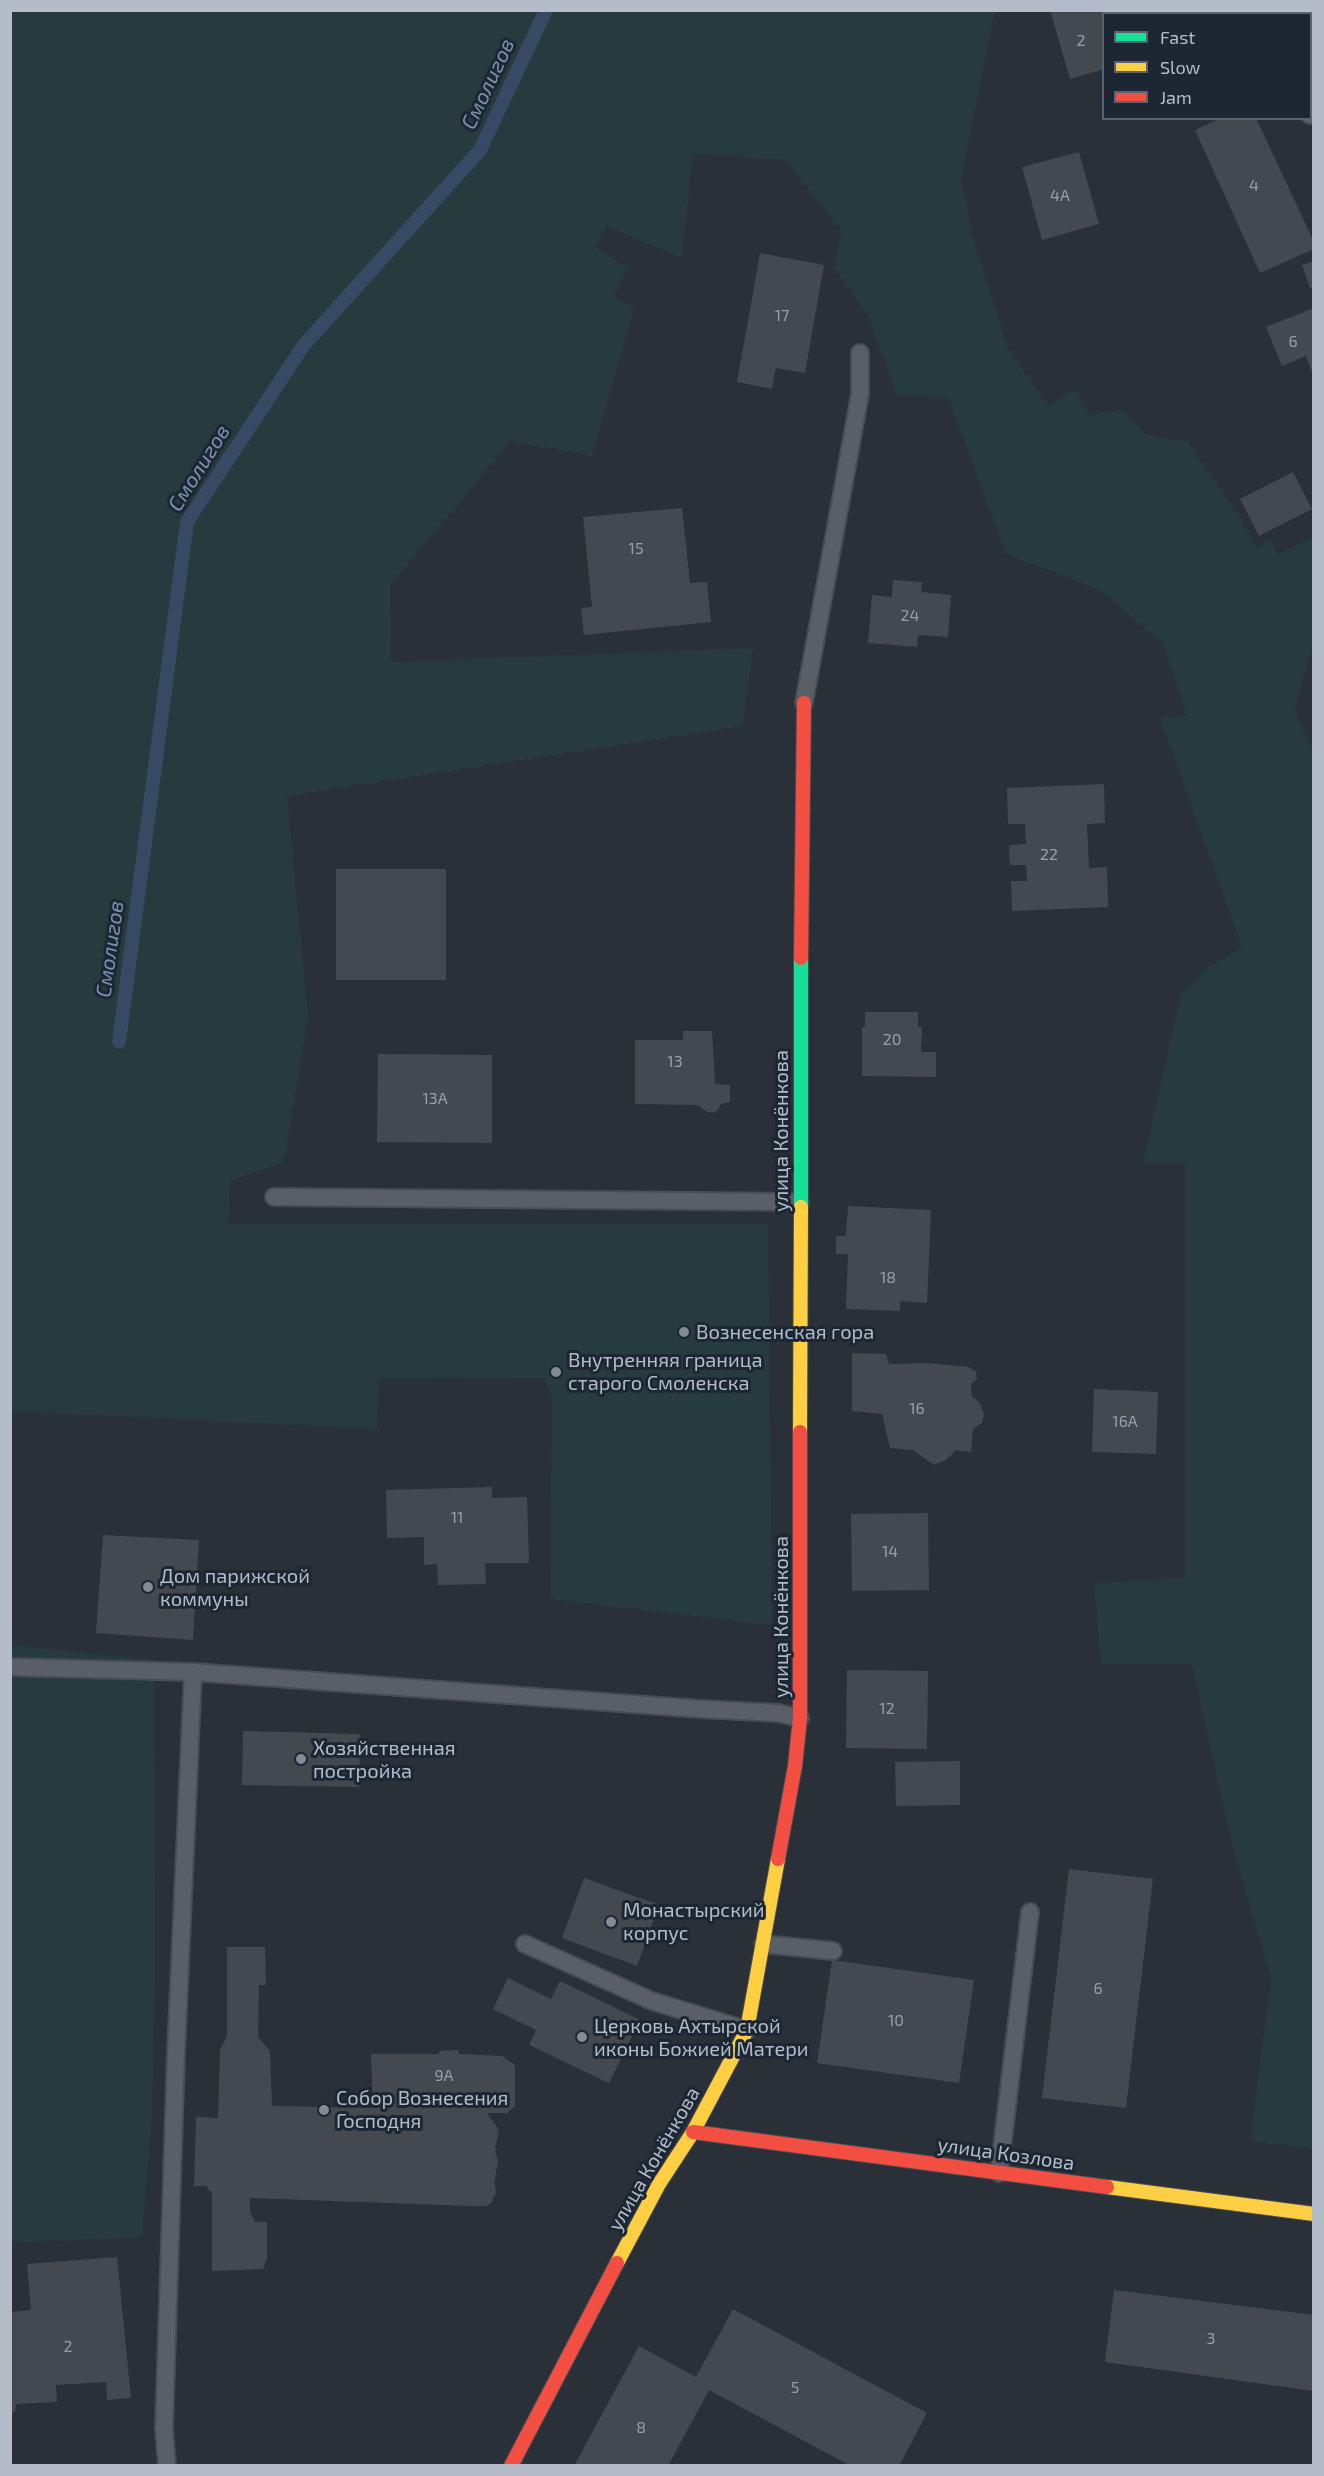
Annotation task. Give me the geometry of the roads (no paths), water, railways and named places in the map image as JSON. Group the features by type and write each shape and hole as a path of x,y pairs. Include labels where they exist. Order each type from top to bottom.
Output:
{"street":[{"name":"улица Конёнкова","path":"511,2466 659,2184 693,2132 747,2030 795,1766 800,1718 801,833 804,703"},
{"name":"улица Козлова","path":"693,2132 1314,2214"}],"lane":[{"path":"804,703 860,394 860,353"},
{"path":"274,1197 800,1202"},
{"path":"10,1667 194,1672 778,1713 800,1718"},
{"path":"167,2466 164,2428 176,2064 194,1672"},
{"path":"999,2173 1030,1912"},
{"path":"525,1944 652,2001 747,2030"},
{"path":"763,1944 833,1951"}],"waterway":[{"name":"Смолигов","path":"119,1042 187,522 303,346 480,150 546,10"}],"place":[{"name":"Вознесенская гора","path":"684,1332"},
{"name":"Внутренняя граница старого Смоленска","path":"556,1372"},
{"name":"Дом парижской коммуны","path":"148,1587"},
{"name":"Хозяйственная постройка","path":"301,1759"},
{"name":"Монастырский корпус","path":"611,1922"},
{"name":"Церковь Ахтырской иконы Божией Матери","path":"582,2037"},
{"name":"Собор Вознесения Господня","path":"324,2110"}]}
